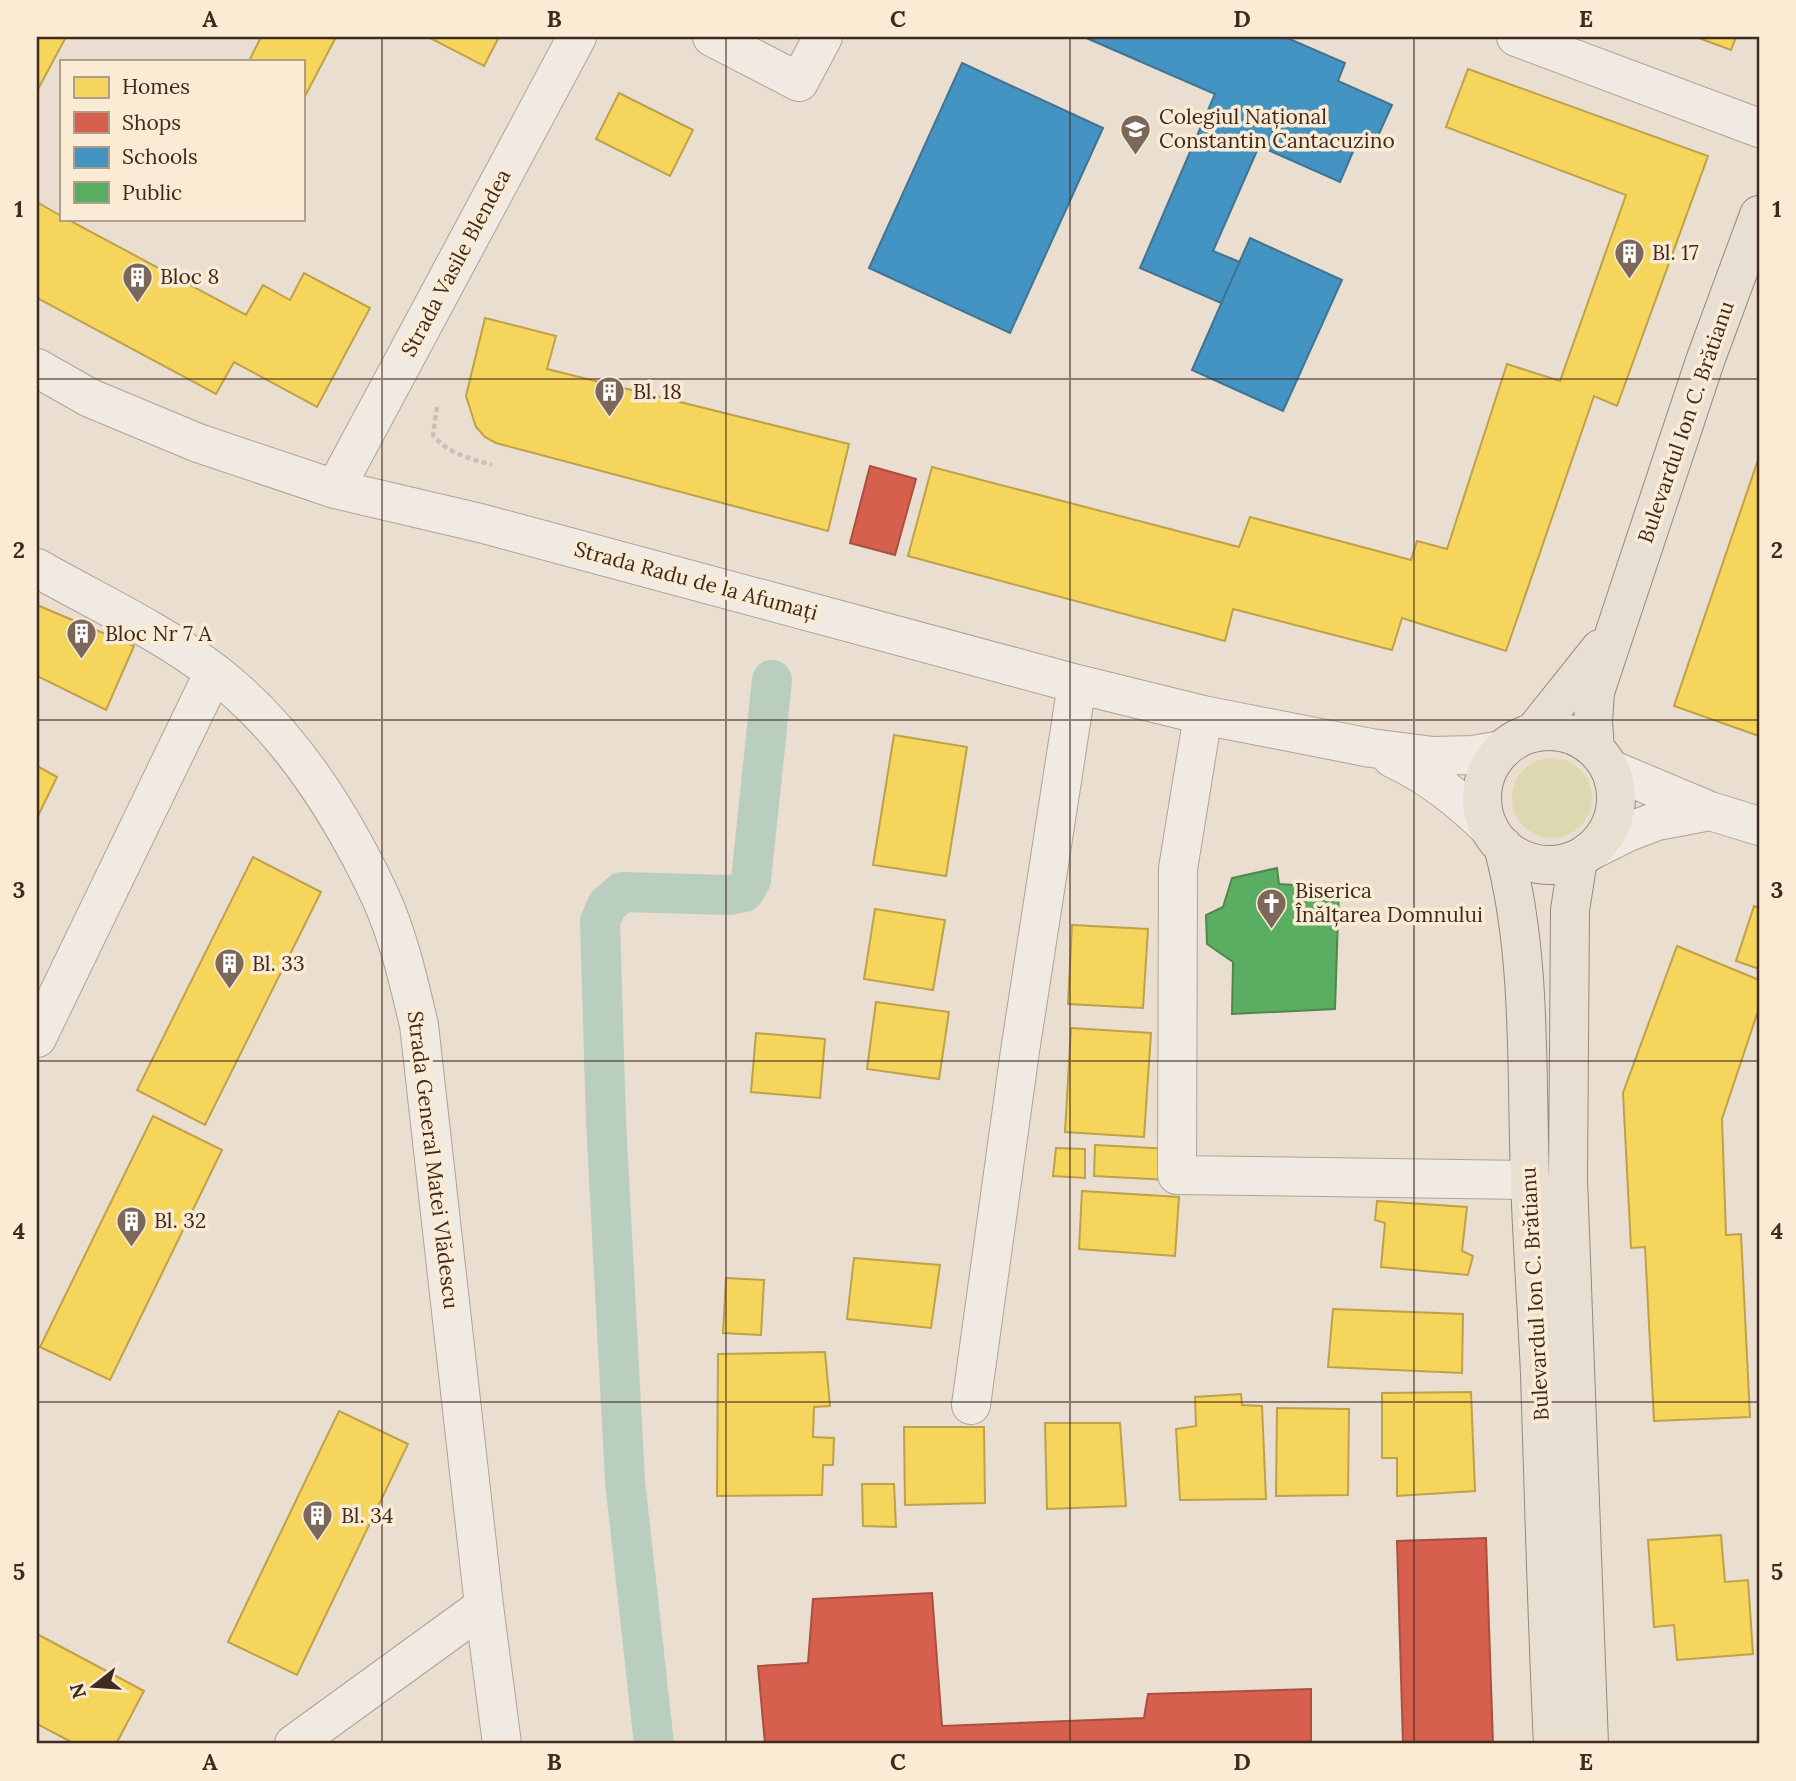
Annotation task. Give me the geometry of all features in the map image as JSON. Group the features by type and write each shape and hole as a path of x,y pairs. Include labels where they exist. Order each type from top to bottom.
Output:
{"main road":[{"name":"Bulevardul Ion C. Brătianu","path":"1603,759 1593,722 1595,692 1705,361 1759,215"},
{"name":"Bulevardul Ion C. Brătianu","path":"1517,741 1614,631"},
{"path":"1555,731 1577,736 1603,759 1616,796 1612,822 1603,838 1584,855 1558,865 1538,864 1519,858 1496,837 1483,808 1483,787 1489,767 1517,741 1555,731"},
{"name":"Bulevardul Ion C. Brătianu","path":"1496,837 1514,887 1522,945 1553,1744"},
{"name":"Bulevardul Ion C. Brătianu","path":"1584,855 1570,923 1567,1139 1589,1744"}],"street":[{"name":"Strada Vasile Blendea","path":"335,489 577,37"},
{"path":"712,37 799,82 823,37"},
{"path":"1516,37 1582,48 1759,128"},
{"name":"Strada Radu de la Afumați","path":"37,369 90,398 198,443 335,489 480,523 1077,684 1203,715 1371,748 1433,757 1473,755 1517,741"},
{"name":"Strada General Matei Vlădescu","path":"37,568 164,638 214,671 264,718 322,792 355,847 382,900 403,961 419,1025 502,1744"},
{"path":"37,1038 214,671"},
{"path":"971,1405 1020,1051 1077,684"},
{"path":"1203,715 1178,869 1177,1175 1530,1180"},
{"name":"Strada Radu de la Afumați","path":"1371,748 1420,772 1465,805 1496,837"},
{"path":"1603,759 1710,811 1759,827"},
{"path":"1584,855 1628,832 1657,821 1710,811"},
{"path":"294,1744 484,1606"}],"path":[{"path":"437,407 433,435 442,446 455,454 492,465"}],"shaded area":[{"path":"1552,758 1567,761 1580,770 1589,783 1592,798 1589,813 1580,826 1567,835 1552,838 1537,835 1524,826 1515,813 1512,798 1515,783 1524,770 1537,761"}],"building: Homes":[{"path":"37,37 66,37 37,91"},
{"path":"261,37 336,37 304,98 304,60 250,60"},
{"path":"431,37 499,37 484,66"},
{"path":"1696,37 1736,37 1731,50"},
{"name":"Bl. 17","path":"1468,69 1708,156 1617,406 1594,396 1506,651 1402,618 1392,650 1233,609 1225,641 908,556 932,467 1239,547 1250,517 1411,560 1417,541 1447,549 1507,364 1560,381 1626,195 1446,127"},
{"path":"619,93 693,130 670,176 596,139"},
{"name":"Bloc 8","path":"37,202 60,215 60,220 69,220 246,315 263,285 290,300 304,273 370,308 317,407 234,362 216,394 37,298"},
{"name":"Bl. 18","path":"485,318 556,336 547,369 849,444 828,531 496,443 485,437 476,427 466,396"},
{"path":"1759,457 1759,736 1674,706"},
{"name":"Bloc Nr 7 A","path":"37,605 134,646 106,710 37,676"},
{"path":"894,735 967,747 946,876 873,865"},
{"path":"37,766 57,777 37,818"},
{"name":"Bl. 33","path":"253,857 321,892 205,1125 137,1090"},
{"path":"1754,906 1759,908 1759,969 1736,961"},
{"path":"875,909 945,920 933,990 864,979"},
{"path":"1072,925 1148,929 1143,1008 1068,1004"},
{"path":"1677,946 1759,980 1759,1008 1722,1119 1726,1235 1741,1234 1750,1417 1654,1421 1645,1247 1631,1248 1623,1093"},
{"path":"876,1002 949,1012 939,1079 867,1069"},
{"path":"1071,1028 1151,1033 1144,1137 1065,1132"},
{"path":"756,1033 825,1039 820,1098 751,1092"},
{"name":"Bl. 32","path":"153,1116 222,1150 110,1380 40,1347"},
{"path":"1095,1145 1170,1149 1168,1180 1094,1176"},
{"path":"1056,1148 1085,1149 1085,1178 1053,1176"},
{"path":"1082,1191 1179,1197 1175,1256 1079,1249"},
{"path":"1377,1201 1467,1207 1462,1251 1473,1256 1468,1275 1381,1267 1385,1223 1375,1220"},
{"path":"854,1258 940,1265 931,1328 847,1319"},
{"path":"726,1278 764,1280 761,1335 723,1333"},
{"path":"1333,1309 1463,1314 1462,1373 1328,1367"},
{"path":"825,1352 830,1406 814,1407 813,1437 834,1438 833,1465 823,1465 822,1495 717,1496 718,1354"},
{"path":"1471,1392 1475,1491 1397,1496 1397,1458 1382,1458 1382,1393"},
{"path":"1241,1394 1242,1405 1262,1406 1266,1499 1180,1500 1176,1429 1196,1426 1195,1397"},
{"path":"1277,1408 1349,1409 1348,1495 1276,1496"},
{"name":"Bl. 34","path":"339,1411 408,1444 297,1675 228,1642"},
{"path":"1045,1423 1120,1423 1126,1506 1047,1509"},
{"path":"904,1427 984,1427 985,1503 905,1505"},
{"path":"862,1484 894,1484 896,1527 863,1526"},
{"path":"1721,1535 1725,1582 1748,1580 1753,1654 1677,1660 1674,1625 1654,1627 1648,1540"},
{"path":"37,1634 144,1691 116,1744 75,1744 37,1724"}],"building: Shops":[{"path":"870,466 916,479 895,555 850,543"},
{"path":"1486,1538 1493,1744 1403,1744 1397,1541"},
{"path":"932,1593 942,1726 1144,1718 1148,1694 1311,1689 1311,1744 765,1744 758,1666 808,1663 813,1599"}],"building: Schools":[{"path":"1084,37 1285,37 1345,63 1338,81 1392,105 1373,147 1358,140 1340,182 1259,146 1213,251 1240,262 1221,303 1140,268 1215,94"},
{"path":"962,63 1103,128 1010,333 869,268"},
{"path":"1250,238 1342,280 1283,411 1192,370"}],"building: Public":[{"name":"Biserica Înălțarea Domnului","path":"1277,868 1279,884 1339,888 1335,1009 1232,1014 1233,962 1207,944 1206,915 1223,907 1232,878"}],"waterway":[{"path":"654,1744 625,1481 606,1121 600,921 607,905 622,892 730,895 744,892 751,880 772,680"}],"place":[{"name":"Colegiul Național Constantin Cantacuzino","path":"1136,156"},
{"name":"Bl. 17","path":"1629,280"},
{"name":"Bloc 8","path":"137,304"},
{"name":"Bl. 18","path":"610,419"},
{"name":"Bloc Nr 7 A","path":"82,661"},
{"name":"Biserica Înălțarea Domnului","path":"1272,930"},
{"name":"Bl. 33","path":"229,991"},
{"name":"Bl. 32","path":"131,1248"},
{"name":"Bl. 34","path":"318,1543"}]}
